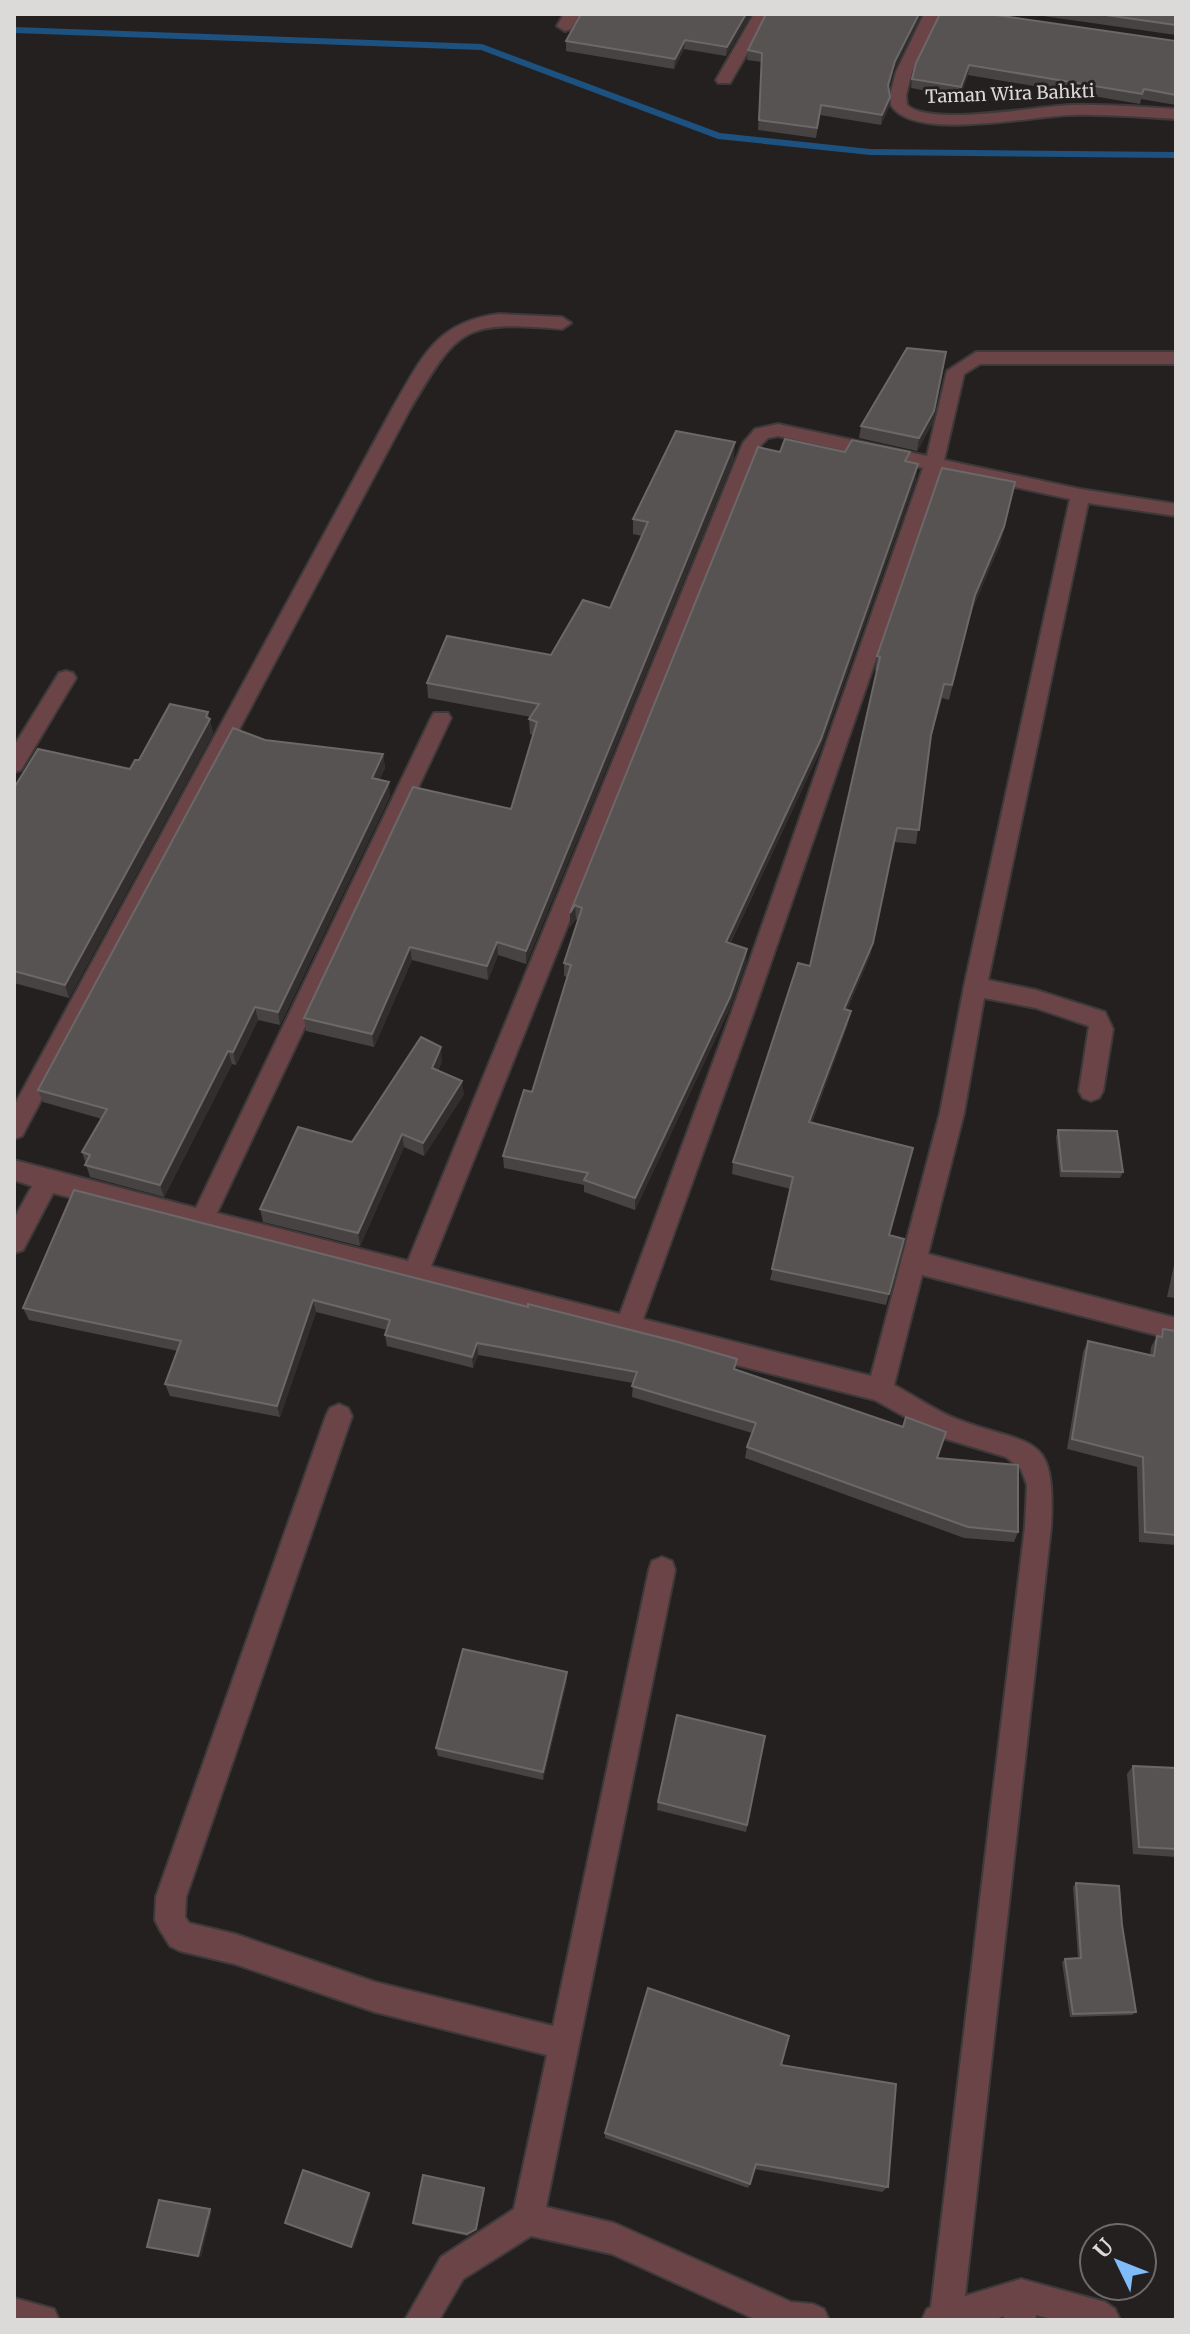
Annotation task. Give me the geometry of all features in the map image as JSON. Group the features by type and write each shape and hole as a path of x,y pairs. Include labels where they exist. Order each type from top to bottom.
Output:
{"street":[{"path":"724,80 762,14"},
{"name":"Taman Wira Bahkti","path":"932,14 907,63 900,87 898,103 902,110 911,115 968,118 1067,110 1176,114"},
{"path":"14,1129 400,411 436,351 455,331 473,322 504,318 562,323"},
{"path":"628,1326 743,1011 934,464 956,371 976,358 1176,358"},
{"path":"415,1275 752,443 762,433 778,430 1080,495 1176,510"},
{"path":"880,1390 952,1113 975,987 1080,495"},
{"path":"14,764 66,678"},
{"path":"203,1218 441,718"},
{"path":"975,987 1036,999 1097,1019 1102,1029 1091,1091"},
{"path":"14,1170 415,1275 880,1390 952,1430 1013,1447 1032,1461 1040,1485 1038,1527 942,2318 1020,2308 1094,2313 1104,2320"},
{"path":"14,1242 47,1181"},
{"path":"915,1262 1176,1329"},
{"path":"339,1416 171,1897 170,1920 180,1936 235,1949 375,1997 563,2044"},
{"path":"421,2320 452,2268 528,2219 662,1570"},
{"path":"528,2219 614,2239 790,2318 813,2320"},
{"path":"14,2314 43,2320"}],"building":[{"path":"581,14 746,14 727,47 685,40 675,59 566,41"},
{"path":"766,14 919,14 895,61 888,85 890,97 882,115 821,105 817,128 759,120 762,53 748,50"},
{"path":"940,14 989,14 1176,41 1176,95 1144,89 1142,94 969,65 961,87 912,79 916,63"},
{"path":"1099,14 1176,14 1176,25"},
{"path":"907,348 946,352 934,411 919,438 861,426"},
{"path":"676,431 735,442 526,951 497,942 487,966 410,947 372,1034 304,1018 413,787 511,809 537,722 529,719 539,704 427,683 447,636 551,655 583,600 610,608 648,522 633,519"},
{"path":"785,439 845,452 852,440 910,452 905,461 918,464 821,739 726,942 747,949 730,997 635,1198 584,1180 588,1173 503,1156 524,1090 532,1092 571,965 564,963 582,908 575,905 570,913 758,447 780,452"},
{"path":"942,468 1015,482 1004,527 975,595 952,685 944,684 931,735 919,830 897,828 873,943 844,1009 851,1011 809,1122 913,1148 889,1235 904,1239 889,1294 772,1269 793,1177 733,1162 798,963 810,966 880,657 877,656"},
{"path":"170,704 208,712 206,717 210,719 65,985 14,971 14,788 38,749 130,769 135,760 139,760"},
{"path":"233,728 265,740 383,754 372,778 389,782 278,1012 255,1007 233,1052 228,1051 160,1185 85,1165 90,1155 82,1152 107,1109 38,1090"},
{"path":"421,1037 441,1047 432,1068 462,1081 423,1143 402,1134 358,1233 260,1209 298,1127 352,1142"},
{"path":"1058,1130 1117,1131 1123,1172 1062,1171"},
{"path":"74,1190 528,1307 528,1304 678,1342 737,1359 734,1369 903,1427 906,1417 946,1432 937,1458 1018,1465 1018,1532 968,1527 747,1447 756,1423 632,1386 637,1372 477,1343 472,1357 385,1335 390,1320 313,1300 277,1406 165,1384 181,1341 23,1308"},
{"path":"1163,1329 1176,1331 1176,1535 1145,1532 1143,1457 1072,1439 1088,1341 1154,1356 1157,1336 1162,1337"},
{"path":"463,1649 567,1672 543,1772 436,1748"},
{"path":"677,1715 765,1736 747,1825 658,1802"},
{"path":"1133,1766 1176,1768 1176,1849 1139,1847"},
{"path":"1076,1883 1119,1886 1136,2012 1073,2014 1065,1959 1081,1958"},
{"path":"648,1988 789,2036 781,2065 896,2084 888,2187 756,2164 750,2184 605,2133"},
{"path":"303,2170 369,2193 351,2247 285,2223"},
{"path":"423,2175 484,2188 476,2229 467,2234 413,2223"},
{"path":"159,2200 210,2209 198,2256 147,2247"}],"waterway":[{"path":"14,30 482,47 718,136 870,152 1176,155"}]}
